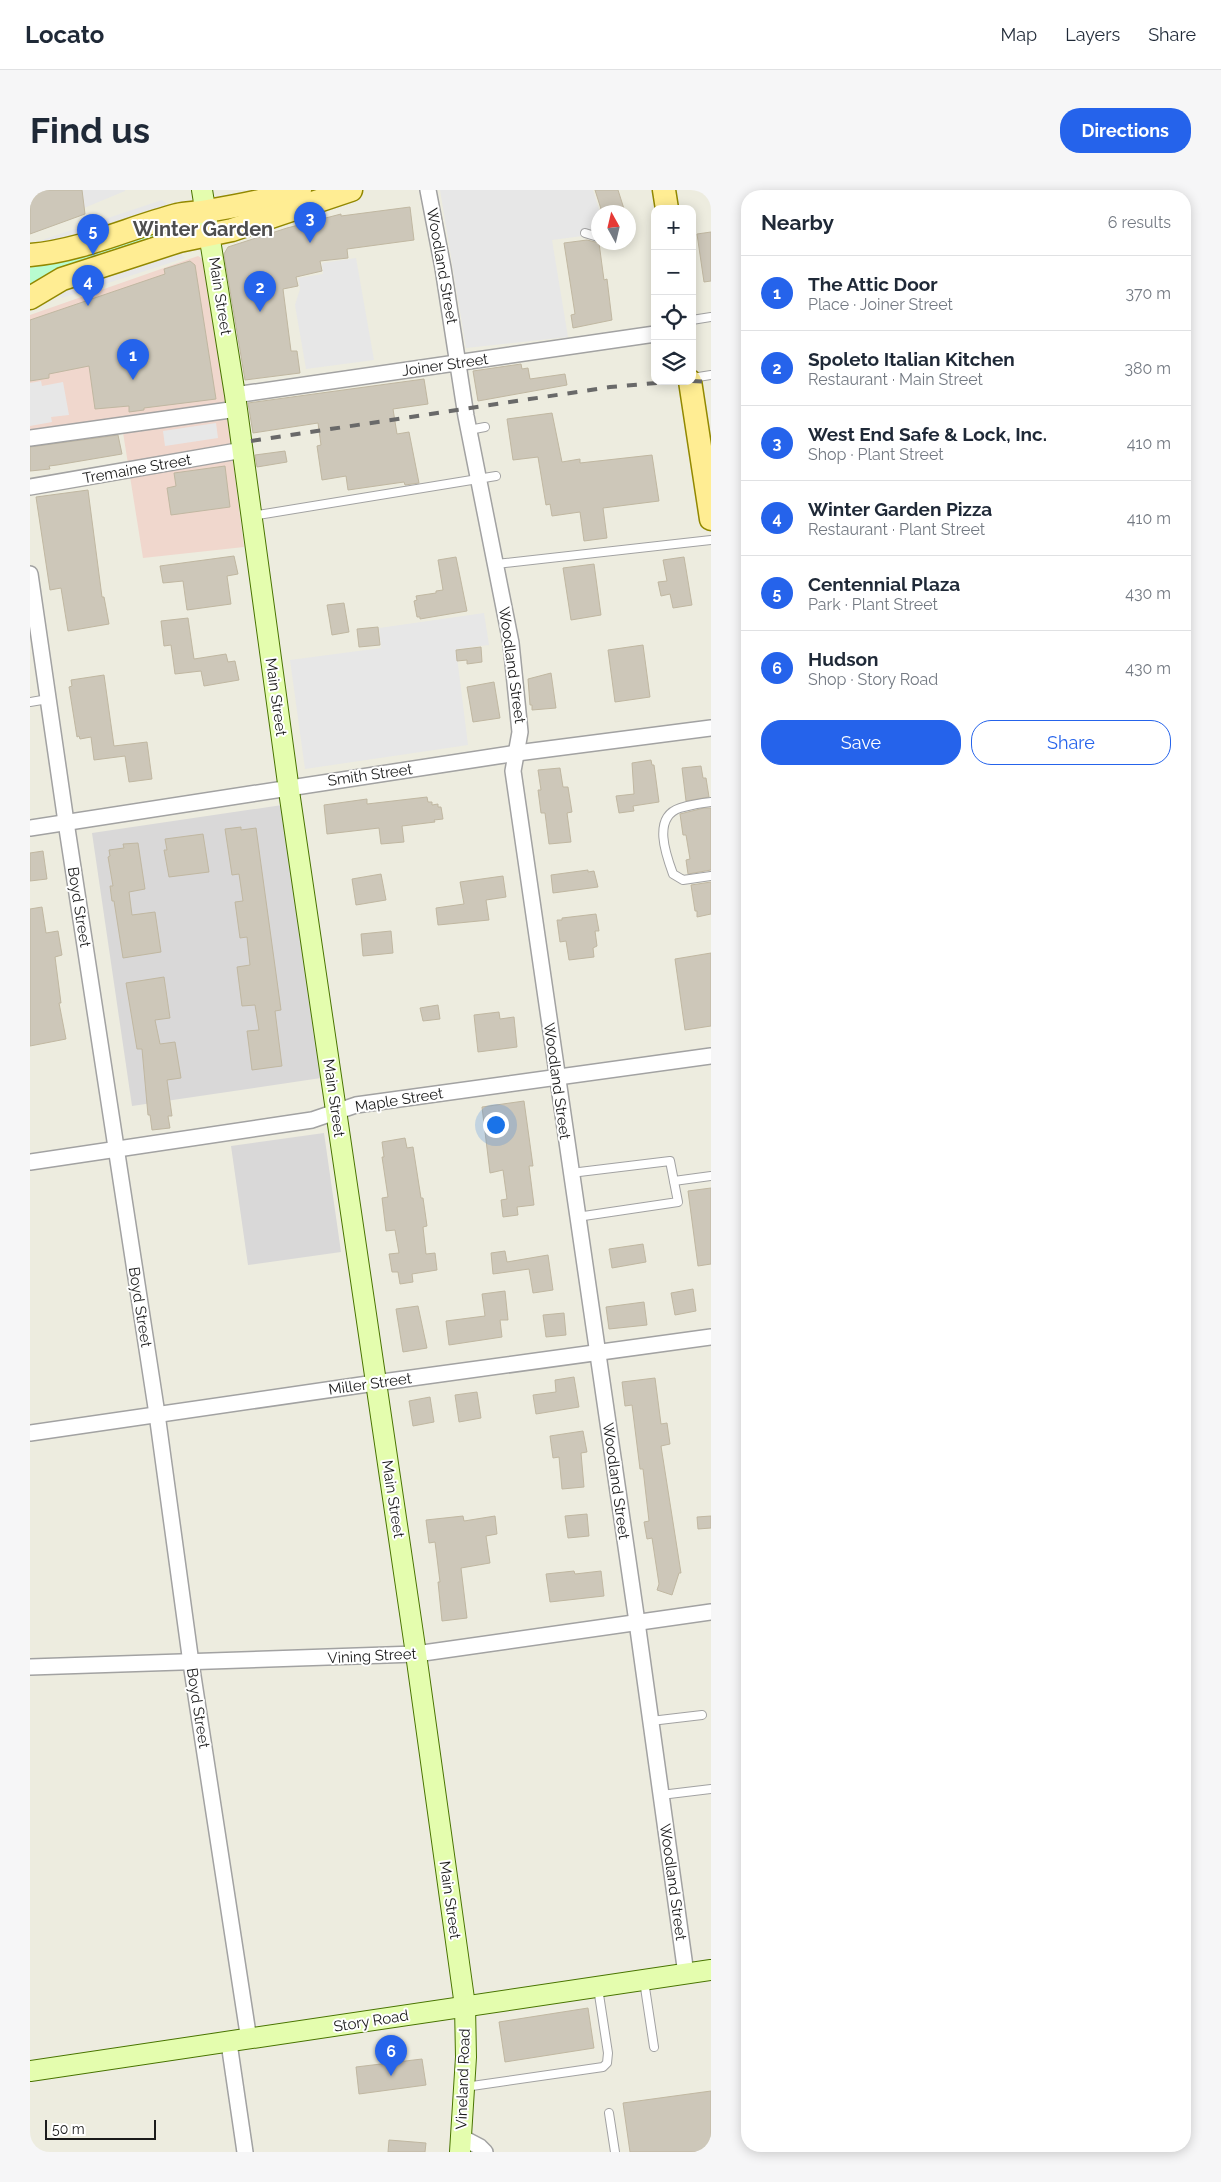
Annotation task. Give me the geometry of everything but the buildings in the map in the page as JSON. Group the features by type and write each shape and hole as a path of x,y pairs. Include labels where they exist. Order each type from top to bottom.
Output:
{"main road":[{"path":"30,255 70,249 138,225 180,214 204,201 278,197 300,190"},
{"path":"30,298 62,280 179,242 232,230 351,190"},
{"path":"664,190 666,205"},
{"name":"Main Street","path":"204,201 243,450 288,787 416,1654 464,2006"},
{"path":"691,385 711,519"},
{"name":"Story Road","path":"30,2071 711,1970"},
{"name":"Vineland Road","path":"461,2145 466,2057 464,2006"}],"street":[{"name":"Woodland Street","path":"428,190 469,430 510,643 520,732 513,771 637,1622 686,1974"},
{"name":"Joiner Street","path":"30,438 458,363 651,335"},
{"name":"Tremaine Street","path":"30,487 243,450"},
{"name":"Boyd Street","path":"30,574 157,1414 191,1663 249,2040"},
{"name":"Smith Street","path":"30,828 517,753 711,728"},
{"name":"Maple Street","path":"30,1162 312,1120 356,1105 711,1056"},
{"name":"Miller Street","path":"30,1433 375,1382 711,1337"},
{"name":"Vining Street","path":"30,1667 416,1654 711,1612"},
{"path":"229,2043 245,2152"},
{"path":"461,2145 480,2147 485,2152"}],"lane":[{"path":"585,233 591,235"},
{"path":"696,319 711,317"},
{"path":"696,377 711,375"},
{"path":"469,430 485,427"},
{"path":"252,516 496,476"},
{"path":"496,564 711,540"},
{"path":"30,702 48,699"},
{"path":"711,802 678,808 668,815 664,824 664,836 672,874 684,880 711,876"},
{"path":"571,1173 670,1161 678,1202 577,1217"},
{"path":"674,1181 711,1176"},
{"path":"651,1720 702,1715"},
{"path":"661,1795 711,1789"},
{"path":"644,1981 654,2047"},
{"path":"465,2087 603,2067 607,2064 608,2053 598,1988"},
{"path":"609,2113 615,2152"}],"shaded area":[{"path":"82,190 125,190 125,191 84,208"},
{"path":"440,190 593,190 598,205 591,205 591,235 552,240 568,337 466,348"},
{"path":"162,200 175,210 52,250 42,240"},
{"path":"172,247 185,258 62,298 52,288"},
{"path":"198,256 204,260 216,327 244,547 143,558 121,420 30,433 30,315"},
{"path":"356,258 374,360 306,369 295,305 300,289 298,278 323,274 322,263"},
{"path":"41,381 42,386 63,382 69,415 51,417 52,422 30,426 30,383"},
{"path":"216,423 218,438 165,446 163,431"},
{"path":"484,613 489,645 456,649 468,745 305,769 290,660 381,648 379,628"},
{"path":"282,805 321,1078 132,1106 92,833"},
{"path":"324,1133 341,1252 248,1265 231,1146"}],"green space":[{"path":"191,223 192,227 30,291 30,261 129,234"}],"railway":[{"path":"696,381 711,382"},
{"path":"251,441 610,387 651,383"}],"place":[{"name":"West End Safe & Lock, Inc.","path":"310,243"},
{"name":"Centennial Plaza","path":"93,255"},
{"name":"Winter Garden Pizza","path":"88,306"},
{"name":"Spoleto Italian Kitchen","path":"260,312"},
{"name":"The Attic Door","path":"133,380"},
{"name":"Hudson","path":"391,2076"}],"district":[{"name":"Winter Garden","path":"203,229"}]}
